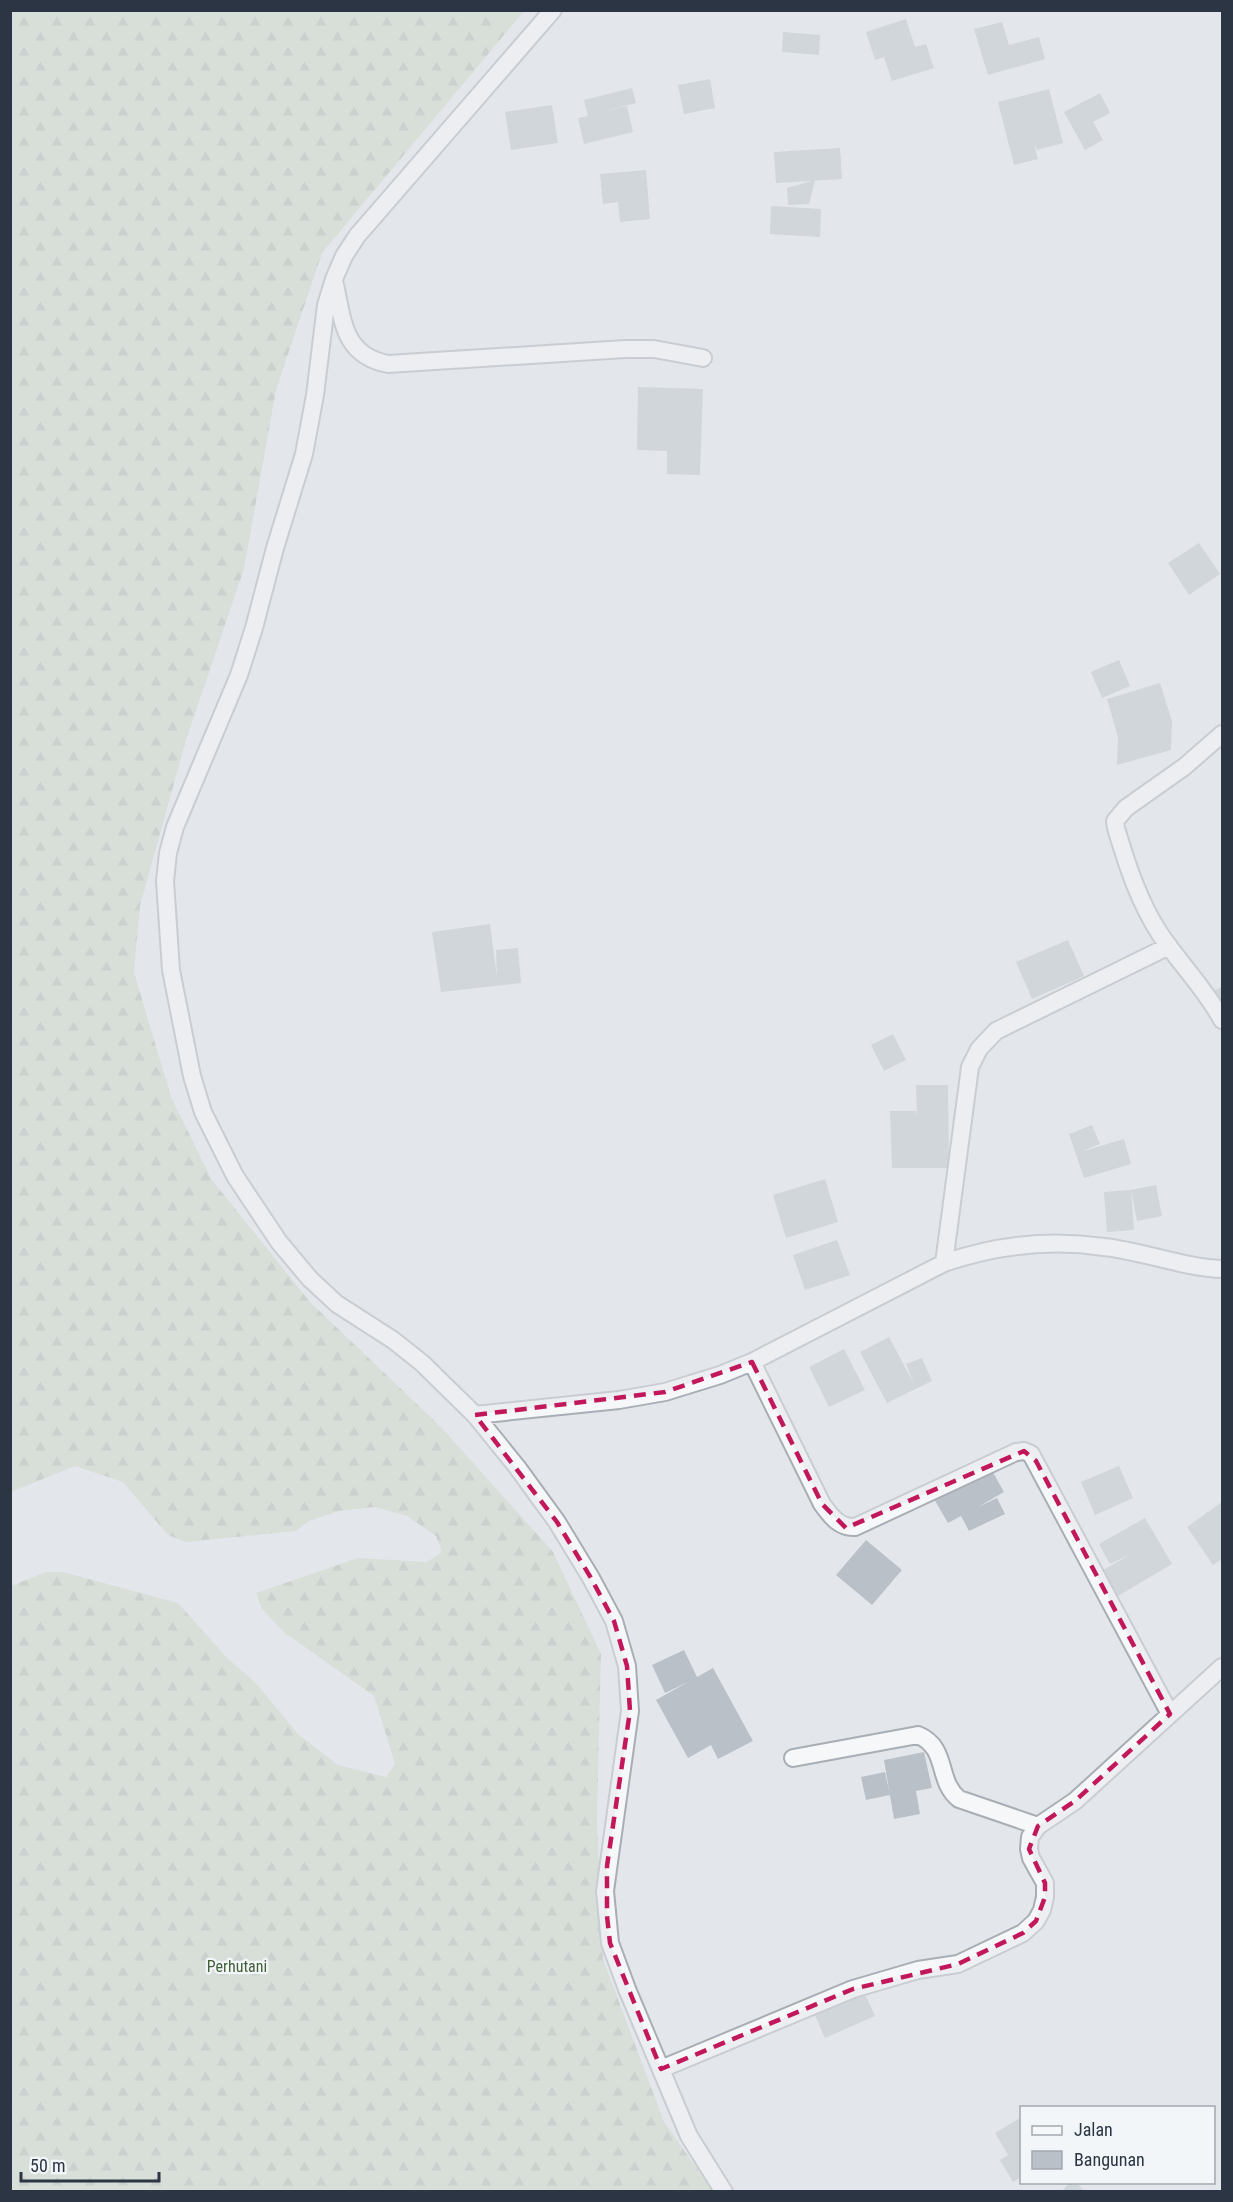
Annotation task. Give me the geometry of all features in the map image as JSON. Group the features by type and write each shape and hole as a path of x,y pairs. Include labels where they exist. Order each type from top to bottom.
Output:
{"street":[{"path":"553,10 357,236 333,279 326,305 315,395 304,454 275,548 265,591 239,675 175,827 168,853 165,881 171,970 192,1076 203,1112 235,1176 266,1223 310,1279 337,1304 393,1340 422,1363 475,1415 557,1522 614,1621 627,1666 630,1711 607,1866 605,1891 610,1943 688,2136 724,2192"},
{"path":"333,279 349,340 362,355 388,364 625,349 662,350 703,358"},
{"path":"1222,735 1184,767 1126,808 1115,821 1130,875 1147,911 1169,946 1212,1001 1222,1020"},
{"path":"944,1263 970,1067 979,1049 996,1031 1169,946"},
{"path":"475,1415 619,1400 665,1392 720,1375 752,1362 944,1263 973,1253 1014,1245 1104,1246 1222,1269"},
{"path":"752,1362 822,1504 837,1522 846,1528 855,1527 1016,1452 1024,1451 1031,1454 1170,1714"},
{"path":"661,2069 853,1989 918,1970 958,1964 1023,1933 1036,1921 1045,1897 1045,1883 1031,1858 1029,1849 1030,1837 1038,1826 1075,1801 1222,1667"},
{"path":"793,1758 918,1735 928,1739 934,1745 952,1794 959,1799 1038,1826"}],"highlighted area":[{"path":"752,1362 822,1504 846,1528 1024,1451 1036,1461 1170,1714 1075,1801 1038,1826 1029,1849 1045,1883 1045,1897 1036,1921 1023,1933 958,1964 853,1989 661,2069 610,1943 607,1916 607,1866 630,1711 627,1666 614,1621 591,1578 557,1522 475,1415 665,1392"}],"green space":[{"name":"Perhutani","path":"11,11 524,11 322,253 276,390 244,569 186,740 140,906 134,972 171,1097 212,1180 310,1302 440,1426 553,1552 601,1654 597,1820 603,1959 664,2122 713,2191 11,2191 11,1586 46,1572 63,1572 178,1603 228,1659 254,1681 298,1734 338,1765 386,1777 395,1764 374,1696 285,1633 262,1609 256,1593 358,1558 427,1562 442,1552 436,1536 407,1516 375,1507 339,1511 309,1521 296,1531 186,1542 168,1535 123,1482 75,1466 11,1492"}],"building":[{"path":"906,19 915,47 926,44 934,68 892,81 884,57 875,60 866,32"},
{"path":"1002,22 1009,45 1039,37 1045,59 988,75 974,29"},
{"path":"783,32 820,35 819,55 782,52"},
{"path":"710,79 715,108 684,114 678,85"},
{"path":"632,88 636,103 597,113 627,106 633,132 584,144 578,118 588,116 584,100"},
{"path":"1049,89 1063,143 1037,150 1034,144 1038,159 1014,165 998,102"},
{"path":"1100,93 1110,113 1093,122 1103,140 1085,150 1064,112"},
{"path":"552,105 558,143 511,150 505,112"},
{"path":"840,148 842,179 776,183 774,152"},
{"path":"646,170 650,219 620,222 618,202 603,204 600,174"},
{"path":"815,180 809,204 788,205 787,188"},
{"path":"771,206 821,209 820,237 770,234"},
{"path":"638,387 703,389 700,475 667,474 667,451 637,450"},
{"path":"1199,543 1220,574 1189,595 1168,563"},
{"path":"1119,660 1130,686 1102,698 1091,672"},
{"path":"1160,683 1172,721 1171,750 1117,765 1118,737 1107,699"},
{"path":"490,924 497,977 496,950 518,948 521,983 441,992 432,932"},
{"path":"1068,940 1084,976 1032,999 1016,962"},
{"path":"1222,987 1222,1004 1215,1007 1210,992"},
{"path":"893,1034 906,1060 884,1071 871,1045"},
{"path":"916,1085 948,1085 949,1168 892,1168 890,1111 916,1111 917,1117"},
{"path":"1092,1125 1100,1144 1080,1152 1124,1139 1131,1164 1084,1178 1069,1134"},
{"path":"825,1179 838,1222 786,1238 773,1195"},
{"path":"1156,1185 1162,1216 1137,1221 1131,1190"},
{"path":"1131,1190 1134,1230 1107,1232 1104,1192"},
{"path":"837,1240 850,1275 805,1290 793,1255"},
{"path":"889,1337 914,1384 906,1364 922,1358 932,1381 887,1403 860,1352"},
{"path":"844,1349 865,1390 829,1407 809,1367"},
{"path":"1119,1466 1133,1498 1095,1515 1081,1482"},
{"path":"990,1467 1004,1492 978,1507 997,1498 1005,1514 969,1531 961,1516 948,1523 934,1499"},
{"path":"1222,1502 1222,1559 1213,1565 1187,1527"},
{"path":"1145,1518 1172,1564 1113,1599 1098,1573 1131,1554 1110,1564 1099,1544"},
{"path":"866,1540 902,1570 872,1605 836,1575"},
{"path":"684,1650 697,1677 713,1668 753,1741 718,1759 711,1745 688,1758 656,1700 688,1682 665,1693 652,1665"},
{"path":"924,1752 932,1788 916,1791 920,1814 894,1819 884,1760"},
{"path":"885,1772 890,1795 866,1800 861,1777"},
{"path":"864,1992 875,2016 825,2038 814,2013"},
{"path":"1020,2118 1020,2177 1013,2182 1000,2160 1008,2155 995,2133"},
{"path":"1068,2184 1078,2184 1085,2192 1061,2192"}]}
